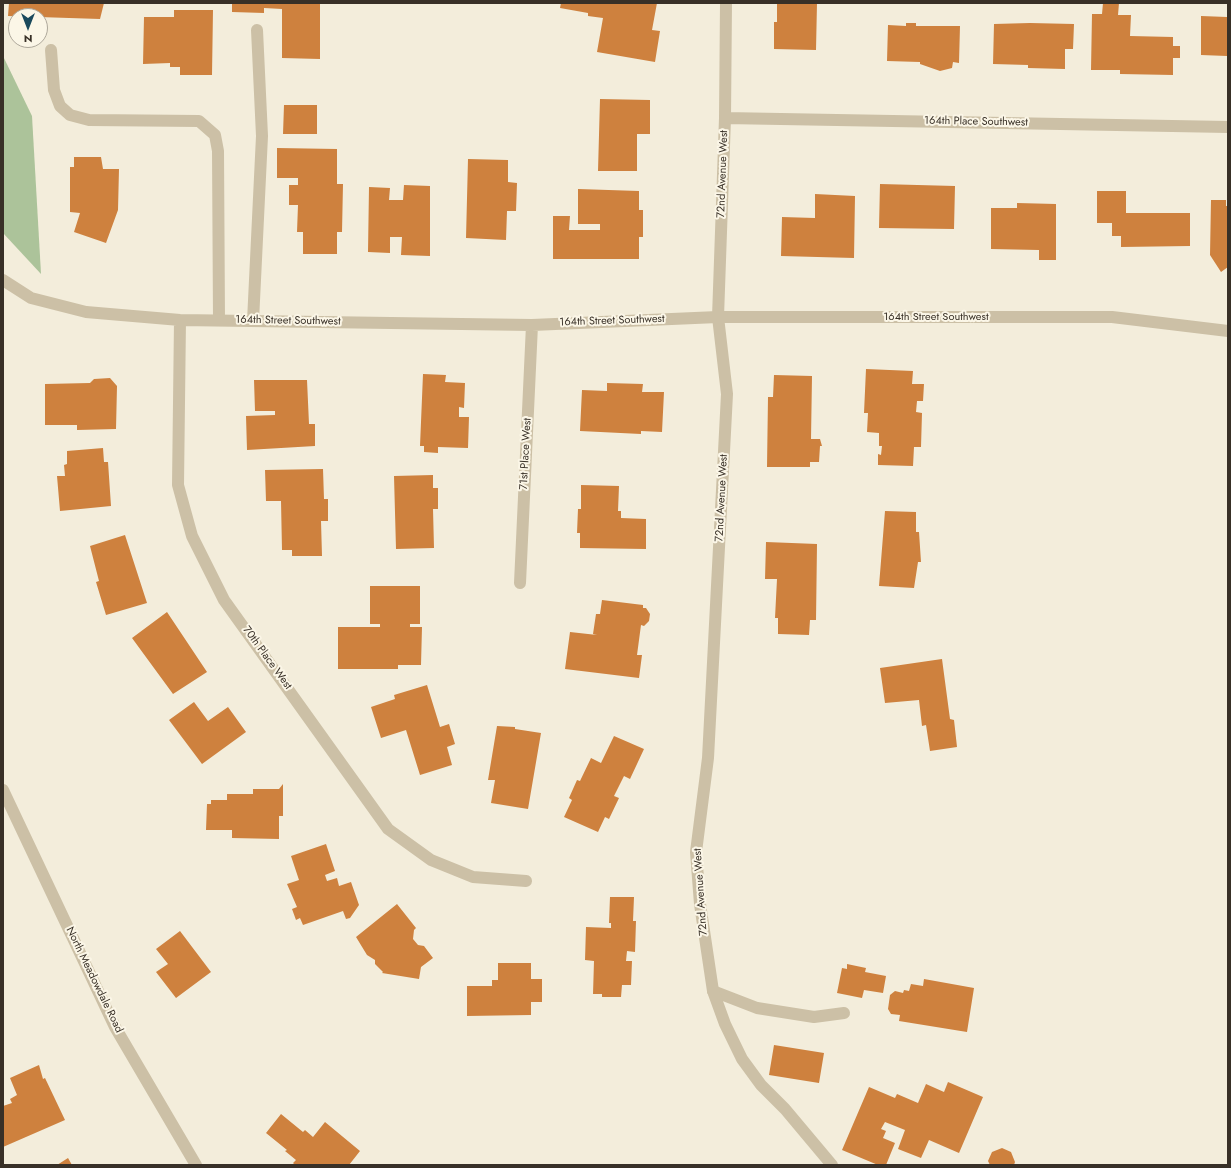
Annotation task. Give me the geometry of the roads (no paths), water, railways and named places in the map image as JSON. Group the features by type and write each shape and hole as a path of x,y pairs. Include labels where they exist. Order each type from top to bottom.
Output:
{"street":[{"name":"72nd Avenue West","path":"726,3 725,118 718,317 727,394 708,758 696,852 701,911 713,991 725,1024 742,1059 761,1085 785,1109 832,1165"},
{"path":"253,321 262,136 256,30"},
{"path":"51,50 54,90 60,106 70,115 89,120 199,121 215,135 218,151 219,320"},
{"name":"164th Place Southwest","path":"725,118 1228,127"},
{"name":"164th Street Southwest","path":"3,280 31,298 86,312 180,320 532,324 718,317 1112,317 1228,331"},
{"name":"70th Place West","path":"180,320 178,485 192,536 224,600 388,828 431,860 473,877 526,881"},
{"name":"71st Place West","path":"520,583 532,324"},
{"name":"North Meadowdale Road","path":"3,790 115,1027 196,1165"},
{"path":"713,991 757,1008 814,1017 844,1013"}]}
